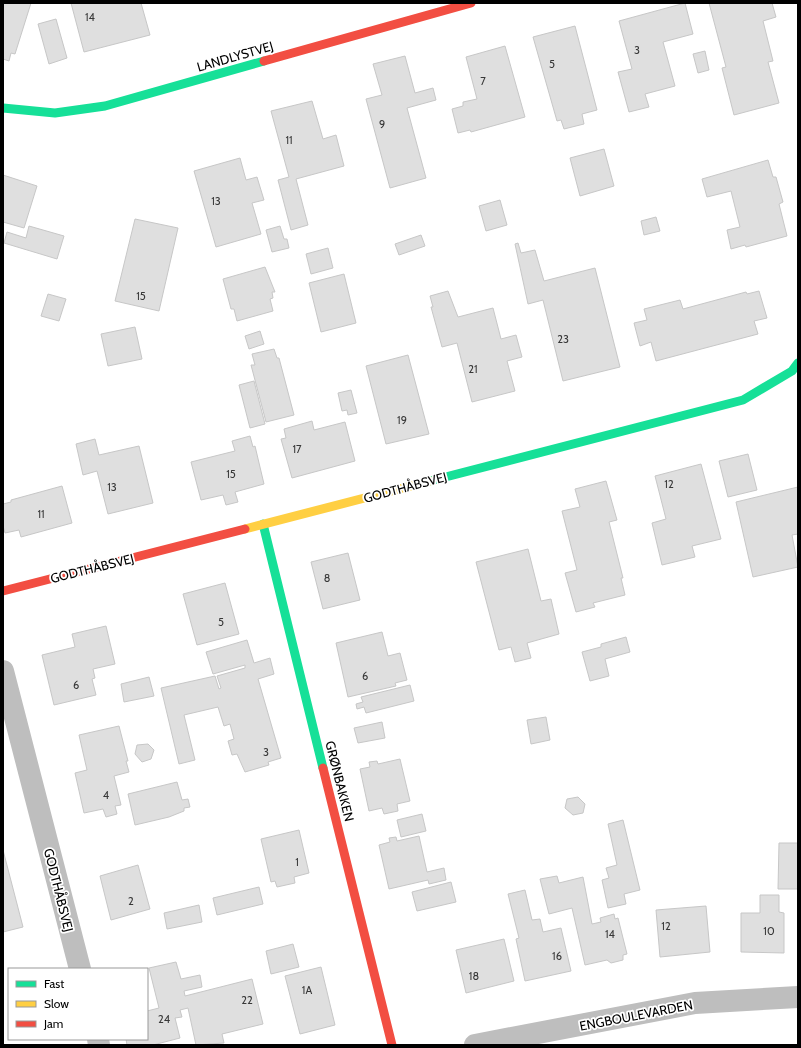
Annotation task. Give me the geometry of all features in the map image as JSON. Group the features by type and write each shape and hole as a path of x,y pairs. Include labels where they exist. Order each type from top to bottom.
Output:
{"street":[{"name":"LANDLYSTVEJ","path":"3,108 55,113 105,106 471,3"},
{"name":"GODTHÅBSVEJ","path":"3,591 743,400 792,371 798,363"},
{"name":"GRØNBAKKEN","path":"263,524 392,1045"},
{"name":"GODTHÅBSVEJ","path":"3,671 80,968"},
{"name":"ENGBOULEVARDEN","path":"475,1045 695,1003 798,997"}],"building":[{"path":"3,3 31,3 15,54 11,53 9,61 3,59"},
{"path":"71,3 141,3 150,35 84,52"},
{"path":"685,3 693,34 663,42 675,86 645,94 649,107 629,112 618,72 632,69 619,21"},
{"path":"709,3 772,3 776,17 763,21 773,61 768,62 779,103 734,115 722,68 726,67"},
{"path":"56,19 67,58 49,64 38,24"},
{"path":"575,26 597,110 582,114 584,124 564,129 561,120 557,121 533,37"},
{"path":"505,46 525,117 471,132 470,130 458,133 452,109 463,106 463,102 477,99 466,57"},
{"path":"705,51 709,70 698,73 693,54"},
{"path":"405,56 415,93 433,88 436,100 407,108 426,178 390,188 366,99 382,95 373,64"},
{"path":"312,101 323,139 336,135 344,166 296,179 308,225 291,230 278,180 289,177 271,111"},
{"path":"604,149 614,186 580,196 570,158"},
{"path":"240,158 246,180 257,177 264,200 252,203 261,234 216,247 194,171"},
{"path":"768,160 773,177 776,177 783,202 779,204 787,236 746,247 745,245 731,249 727,230 740,227 731,191 707,197 702,179"},
{"path":"3,175 37,186 24,228 3,222"},
{"path":"500,200 507,225 486,231 479,206"},
{"path":"656,217 660,231 644,235 641,221"},
{"path":"135,219 178,228 159,311 115,301"},
{"path":"29,226 64,236 57,259 4,243 7,232 26,238"},
{"path":"280,226 284,239 287,239 289,248 272,252 266,230"},
{"path":"421,235 425,246 399,255 395,244"},
{"path":"518,243 521,253 535,250 544,281 595,268 620,367 563,381 543,300 528,304 515,244"},
{"path":"328,248 333,268 311,274 306,254"},
{"path":"265,267 275,292 272,292 273,298 270,299 273,311 237,321 234,309 231,309 223,279"},
{"path":"344,274 356,323 321,332 309,283"},
{"path":"448,291 458,317 493,308 501,339 516,335 522,357 507,361 515,391 472,402 457,343 442,347 431,307 433,307 430,296"},
{"path":"759,291 767,318 754,321 758,334 656,361 651,342 640,346 634,323 647,320 644,309 680,300 683,309 746,292 747,294"},
{"path":"48,294 66,299 59,321 41,316"},
{"path":"135,327 142,359 108,366 101,334"},
{"path":"260,331 264,344 249,349 245,336"},
{"path":"274,349 277,358 279,358 294,415 266,422 251,365 255,365 252,354"},
{"path":"408,355 429,434 386,444 366,366"},
{"path":"254,381 265,424 250,428 239,385"},
{"path":"351,390 357,413 348,415 347,410 342,411 338,393"},
{"path":"312,421 314,430 345,422 355,461 292,478 281,439 286,438 284,429"},
{"path":"250,436 253,447 255,446 264,484 235,492 238,502 226,505 223,495 201,500 191,462 235,451 232,441"},
{"path":"95,439 99,455 139,446 153,503 108,514 97,471 83,475 76,444"},
{"path":"748,454 757,490 728,497 719,461"},
{"path":"701,464 721,539 692,546 695,557 662,565 652,523 666,519 655,476"},
{"path":"606,481 617,520 609,522 623,578 621,578 625,595 593,603 595,607 576,612 565,573 577,570 562,511 580,507 575,489"},
{"path":"62,486 72,523 21,537 19,530 5,533 3,526 3,504 11,502 11,500"},
{"path":"798,487 798,534 792,535 798,567 753,577 736,502"},
{"path":"528,549 541,601 551,599 559,634 527,643 531,658 515,662 511,647 499,650 476,562"},
{"path":"348,553 360,600 323,609 311,562"},
{"path":"225,583 239,634 197,645 183,594"},
{"path":"106,626 115,664 93,669 95,678 92,679 96,695 54,705 42,655 75,647 72,634"},
{"path":"382,632 388,656 400,653 407,680 395,683 396,686 348,697 336,643"},
{"path":"626,637 630,652 605,659 609,676 590,681 582,652 601,647 601,644"},
{"path":"247,640 254,663 270,658 274,674 258,679 281,758 268,762 269,765 245,772 237,754 232,755 228,741 234,739 230,724 224,726 218,707 184,715 195,760 179,764 161,688 215,676 219,689 221,688 217,676 245,668 245,665 213,674 206,652"},
{"path":"149,677 154,696 124,702 121,684"},
{"path":"410,685 414,701 366,713 364,707 357,709 356,704 363,702 361,697"},
{"path":"546,717 550,740 531,744 527,720"},
{"path":"382,722 385,738 358,743 354,728"},
{"path":"119,726 128,761 126,761 129,772 114,776 121,805 115,806 117,814 106,817 103,809 84,813 75,773 87,770 79,735"},
{"path":"148,744 154,750 151,759 142,762 135,754 137,745"},
{"path":"400,759 410,801 397,804 398,811 384,814 382,808 369,811 360,769 370,767 369,762 377,761 378,764"},
{"path":"177,782 182,800 188,799 190,807 184,808 184,811 169,817 135,825 128,794"},
{"path":"578,797 585,804 583,813 573,815 565,808 567,799"},
{"path":"422,814 426,831 401,837 397,820"},
{"path":"623,820 640,890 624,894 626,904 608,908 602,880 609,878 606,868 617,865 608,824"},
{"path":"299,830 309,873 294,877 295,883 277,887 275,881 271,882 261,839"},
{"path":"419,836 427,872 444,868 446,880 429,884 428,880 389,889 379,845 390,842 389,838 396,837 397,841"},
{"path":"779,843 798,843 798,889 778,889"},
{"path":"3,850 23,927 3,932"},
{"path":"138,865 150,909 111,920 100,876"},
{"path":"557,876 559,883 583,877 592,924 601,922 600,918 614,914 615,919 618,918 627,954 623,955 623,960 611,963 607,960 585,965 572,908 549,914 540,879"},
{"path":"451,882 456,902 417,911 412,892"},
{"path":"259,887 263,904 217,915 213,898"},
{"path":"525,890 532,920 540,919 543,932 561,928 571,971 525,981 516,939 519,938 508,894"},
{"path":"760,895 779,895 779,912 784,913 784,953 741,952 741,913 760,913"},
{"path":"199,905 202,922 167,929 164,913"},
{"path":"706,906 710,952 660,957 656,910"},
{"path":"504,939 514,981 466,993 456,950"},
{"path":"293,944 299,967 271,974 266,951"},
{"path":"176,962 181,979 200,975 202,987 184,991 185,996 252,979 263,1024 222,1034 224,1043 196,1045 188,1008 180,1010 182,1017 175,1018 180,1038 153,1045 127,1045 126,1040 148,1040 148,1011 159,1008 149,968"},
{"path":"321,967 335,1025 300,1034 285,976"}],"traffic: fast":[{"path":"3,108 55,113 105,106 264,61"},
{"path":"430,481 743,400 792,371 798,363"},
{"path":"263,524 323,768"}],"traffic: slow":[{"path":"245,529 430,481"}],"traffic: jam":[{"path":"264,61 471,3"},
{"path":"3,591 245,529"},
{"path":"323,768 392,1045"}]}
